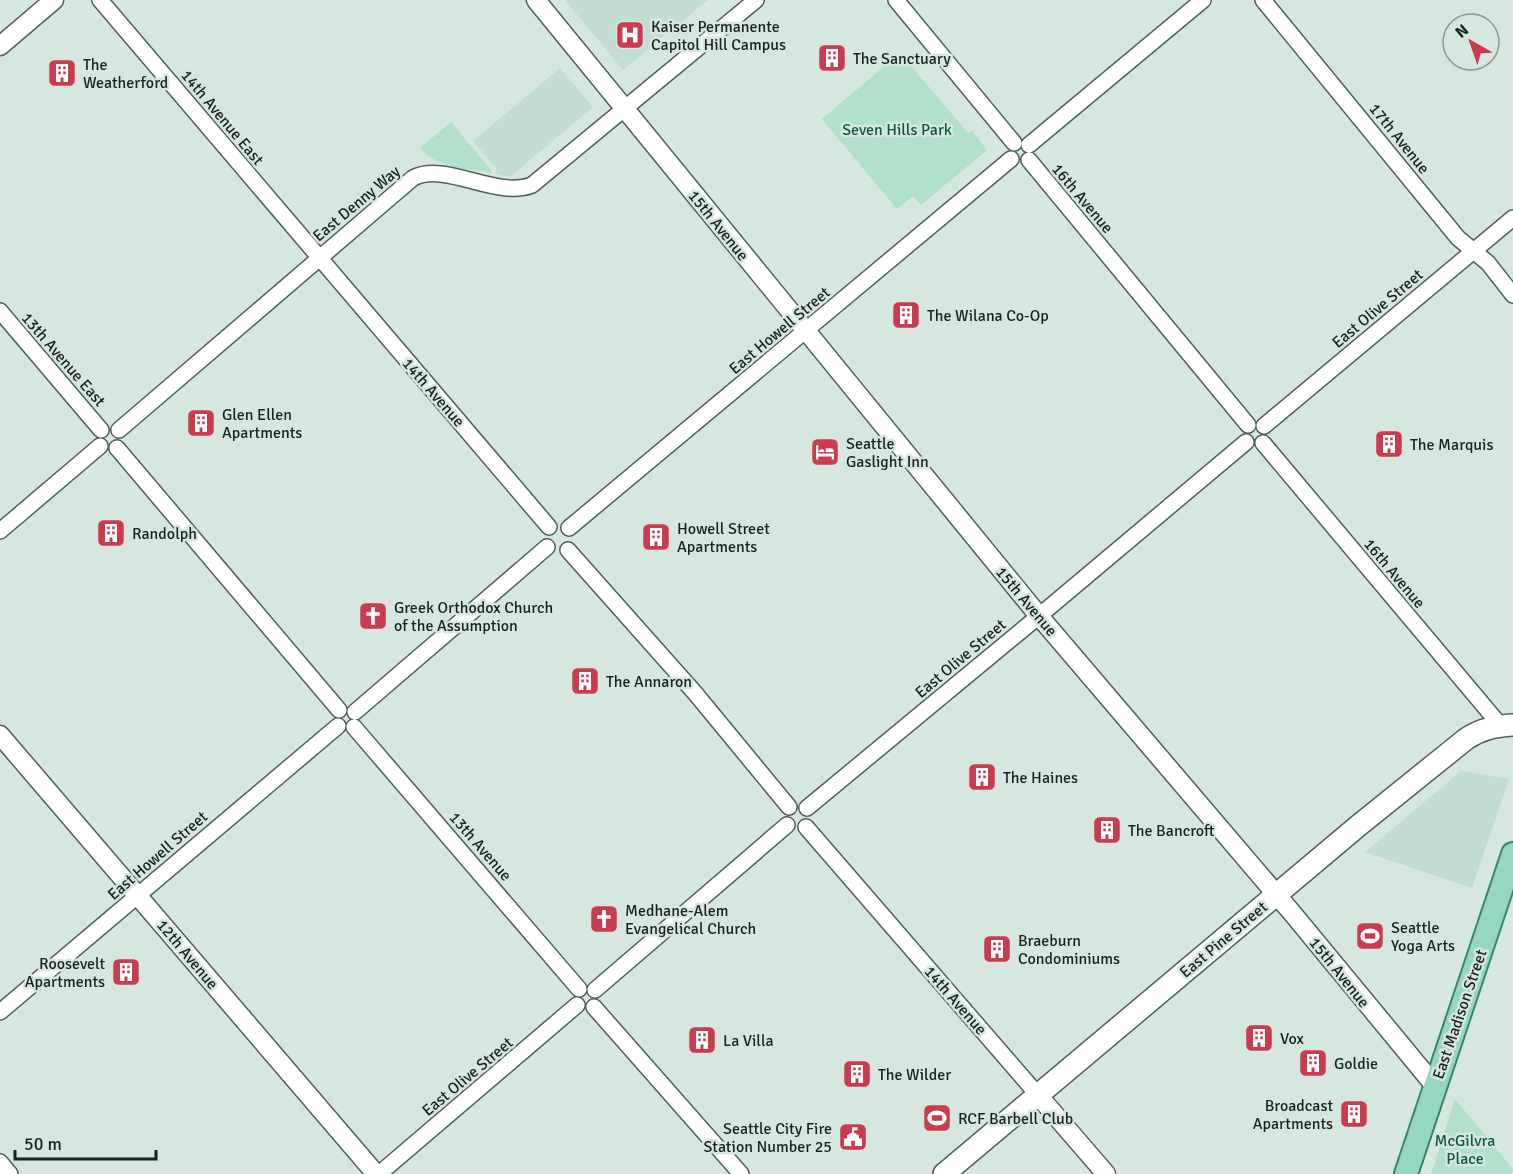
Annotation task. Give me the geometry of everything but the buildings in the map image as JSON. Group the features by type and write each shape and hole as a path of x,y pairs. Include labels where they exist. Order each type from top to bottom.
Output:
{"main road":[{"name":"East Pine Street","path":"944,1174 1466,739 1479,731 1507,725"},
{"name":"East Madison Street","path":"1406,1174 1513,854"}],"street":[{"path":"0,46 54,0"},
{"name":"14th Avenue East","path":"100,0 319,258"},
{"name":"15th Avenue","path":"536,0 1039,616 1435,1086"},
{"name":"East Denny Way","path":"118,430 418,175 434,173 511,189 525,188 539,182 756,0"},
{"name":"16th Avenue","path":"896,0 1024,149 1248,425"},
{"path":"1024,149 1203,0"},
{"name":"17th Avenue","path":"1263,0 1458,238 1488,263 1513,295"},
{"name":"East Howell Street","path":"569,528 1011,159 1009,150 1024,149"},
{"name":"East Olive Street","path":"1264,426 1513,218"},
{"name":"14th Avenue","path":"319,258 549,527"},
{"name":"13th Avenue East","path":"0,311 101,430"},
{"path":"1258,423 1264,426 1267,435 1263,443 1254,446 1246,442 1243,433 1248,425 1258,423"},
{"path":"109,426 118,430 122,440 117,448 108,451 100,446 98,437 101,430 109,426"},
{"name":"East Olive Street","path":"807,808 1246,442"},
{"name":"16th Avenue","path":"1263,443 1507,725"},
{"path":"0,531 100,446"},
{"path":"117,448 339,718 345,730 547,547"},
{"path":"560,523 569,528 573,537 568,549 559,553 547,547 543,539 549,527 560,523"},
{"path":"568,549 695,693 789,807"},
{"name":"East Howell Street","path":"0,1012 138,896 339,718"},
{"name":"13th Avenue","path":"355,719 579,989"},
{"name":"12th Avenue","path":"0,735 378,1174"},
{"path":"798,804 807,808 811,818 806,827 795,830 787,825 784,817 789,807 798,804"},
{"path":"595,990 787,825"},
{"name":"14th Avenue","path":"806,827 1106,1174"},
{"path":"588,986 595,990 598,1000 594,1007 587,1010 577,1005 575,997 579,989 588,986"},
{"name":"East Olive Street","path":"378,1174 577,1005"},
{"path":"594,1007 741,1174"},
{"path":"0,1162 10,1174"}],"shaded area":[{"name":"Kaiser Permanente Capitol Hill Campus","path":"565,0 708,0 623,70"},
{"path":"560,68 593,107 510,177 495,174 496,168 473,141"},
{"path":"1461,771 1509,779 1472,888 1365,852"}],"green space":[{"name":"Seven Hills Park","path":"900,53 968,133 972,131 987,150 921,205 913,196 897,209 822,119"},
{"path":"451,122 491,170 490,173 443,163 427,155 420,148"},
{"name":"McGilvra Place","path":"1455,1099 1513,1169 1512,1174 1431,1174"}],"place":[{"name":"Kaiser Permanente Capitol Hill Campus","path":"630,35"},
{"name":"The Sanctuary","path":"832,58"},
{"name":"The Weatherford","path":"62,73"},
{"name":"The Wilana Co-Op","path":"906,315"},
{"name":"Glen Ellen Apartments","path":"201,423"},
{"name":"The Marquis","path":"1389,444"},
{"name":"Seattle Gaslight Inn","path":"825,452"},
{"name":"Randolph","path":"111,533"},
{"name":"Howell Street Apartments","path":"656,537"},
{"name":"Greek Orthodox Church of the Assumption","path":"373,616"},
{"name":"The Annaron","path":"585,681"},
{"name":"The Haines","path":"982,777"},
{"name":"The Bancroft","path":"1107,830"},
{"name":"Medhane-Alem Evangelical Church","path":"604,919"},
{"name":"Seattle Yoga Arts","path":"1370,936"},
{"name":"Braeburn Condominiums","path":"997,949"},
{"name":"Roosevelt Apartments","path":"126,972"},
{"name":"Vox","path":"1259,1038"},
{"name":"La Villa","path":"702,1040"},
{"name":"Goldie","path":"1313,1063"},
{"name":"The Wilder","path":"857,1074"},
{"name":"Broadcast Apartments","path":"1354,1114"},
{"name":"RCF Barbell Club","path":"937,1118"},
{"name":"Seattle City Fire Station Number 25","path":"853,1137"}]}
